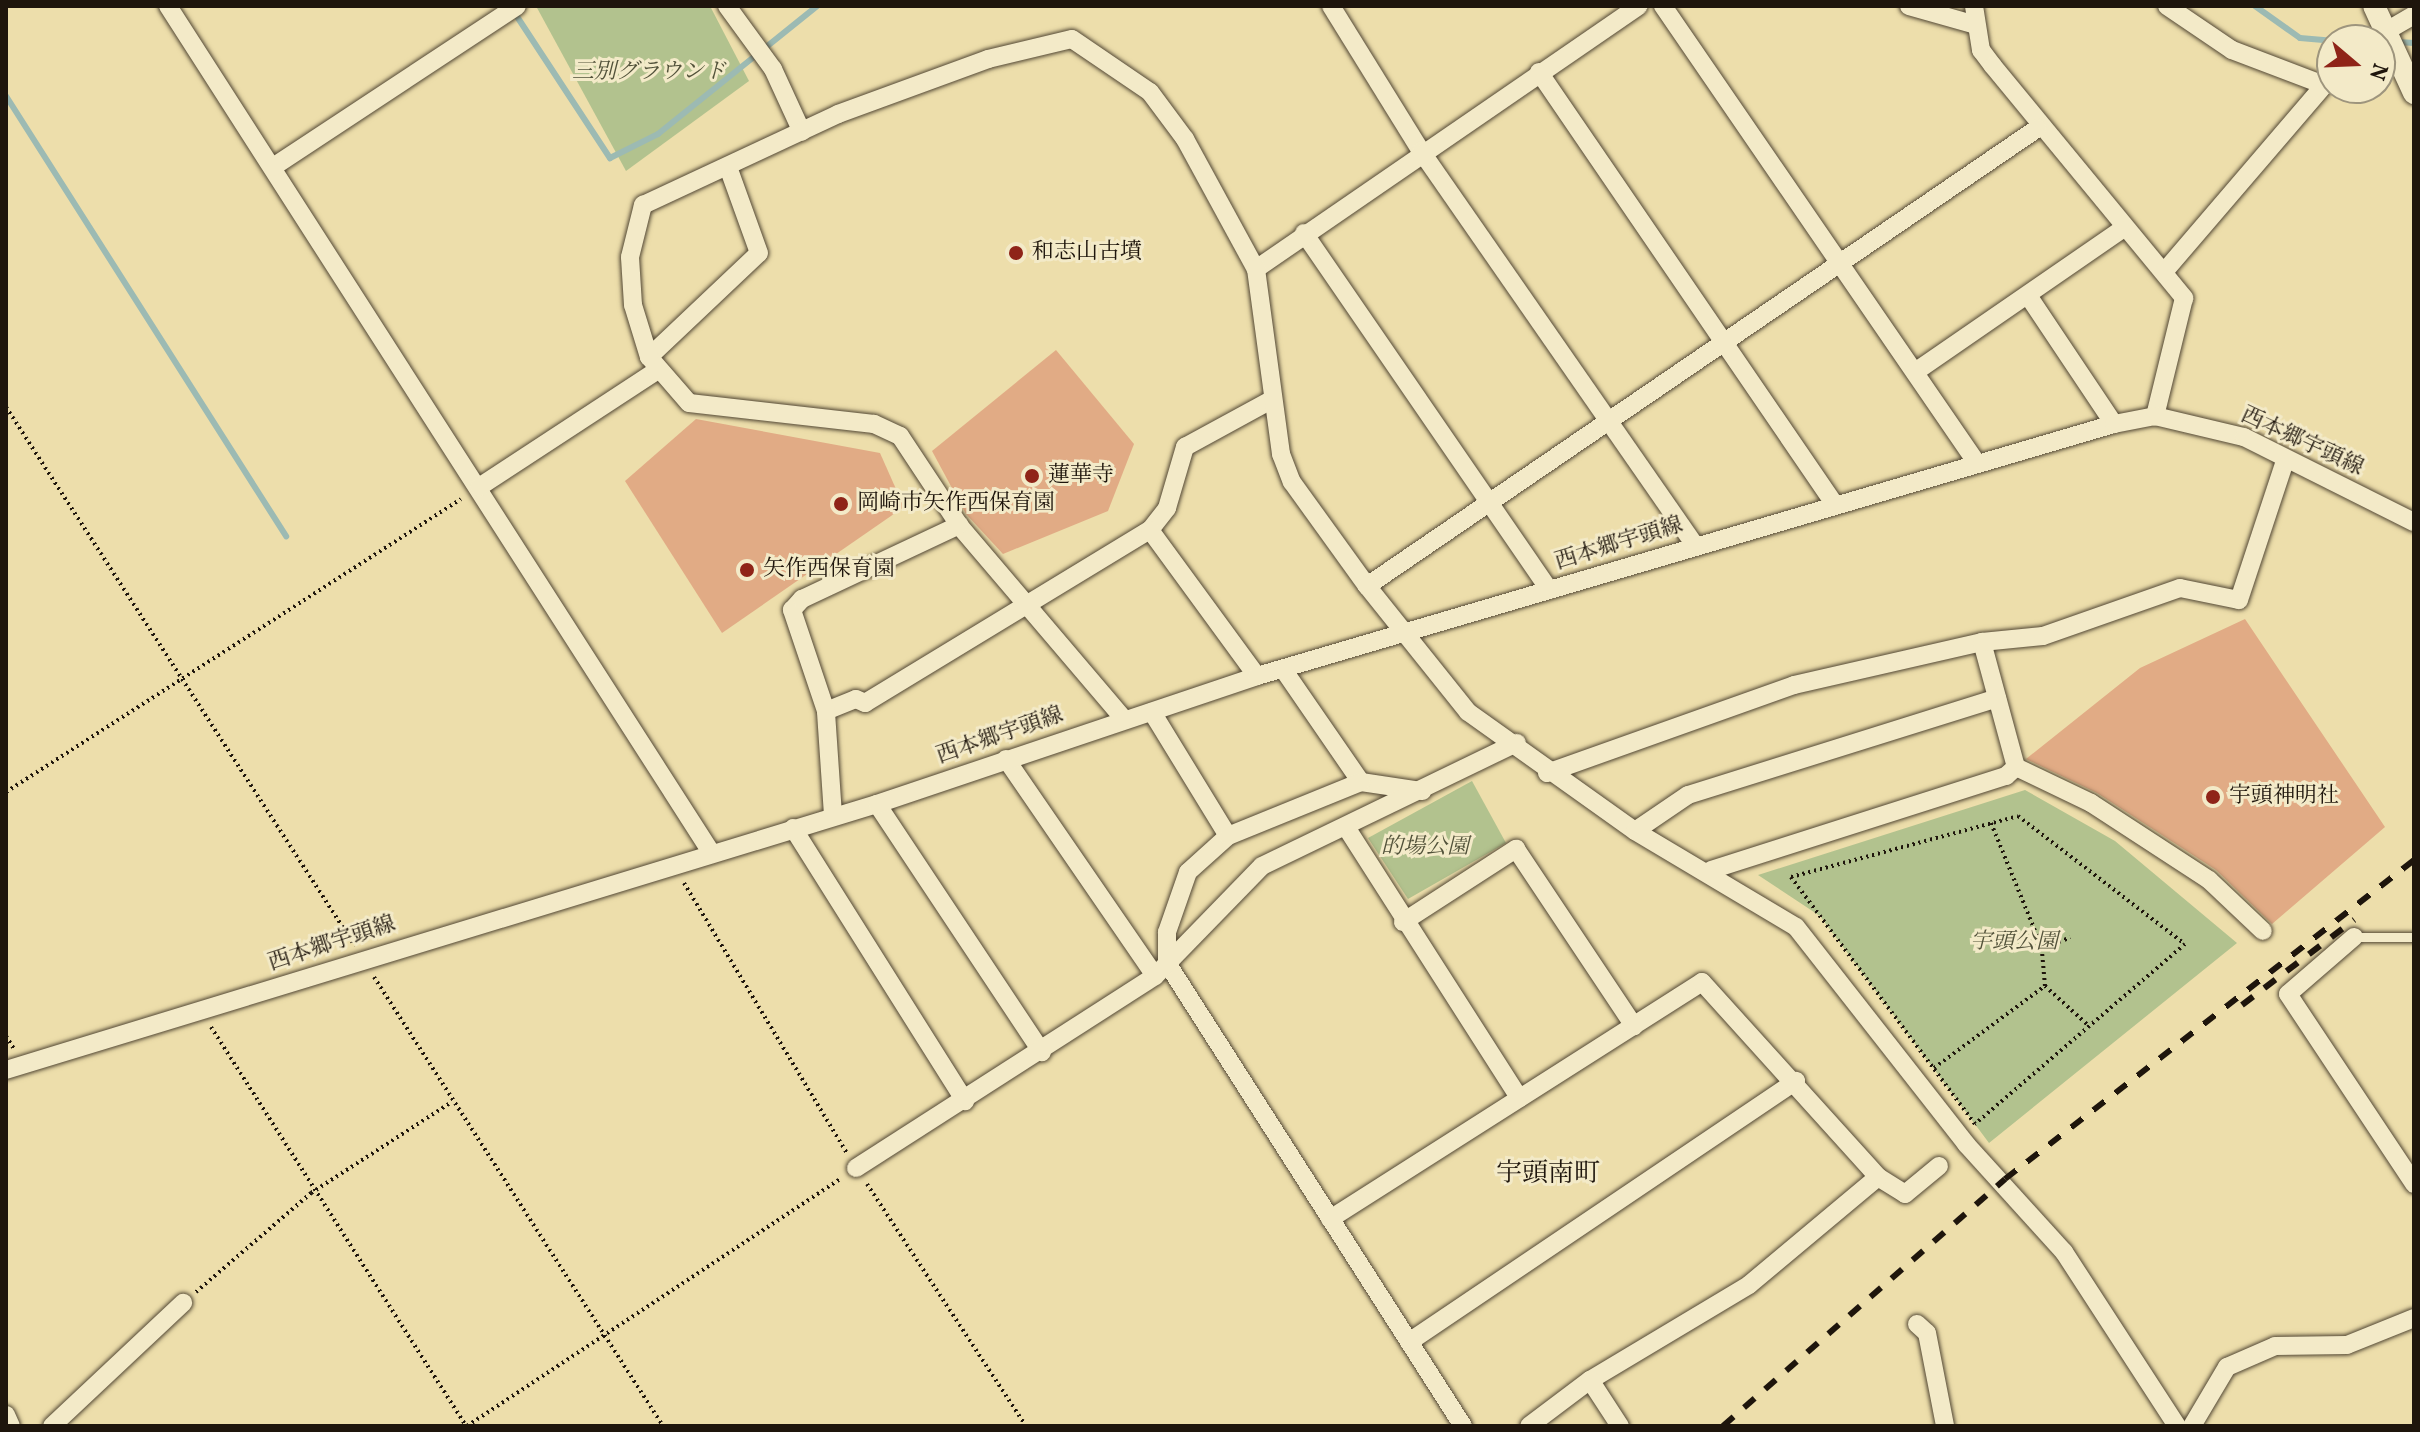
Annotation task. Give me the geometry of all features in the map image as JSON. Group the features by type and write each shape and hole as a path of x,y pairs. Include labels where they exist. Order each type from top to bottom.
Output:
{"street":[{"path":"168,6 711,852 793,828 965,1101"},
{"path":"273,167 517,6"},
{"path":"727,6 773,69 802,132"},
{"path":"1331,6 1421,151 1606,423 1695,545"},
{"path":"1256,269 1421,151 1638,6"},
{"path":"1663,6 1837,264 1976,462"},
{"path":"1909,6 1975,15 1981,50 2038,128 2121,230 2164,272 2184,298 2155,416"},
{"path":"2167,6 2232,50 2316,76"},
{"path":"2396,25 2414,15"},
{"path":"1123,718 959,525 889,430 689,403 654,363 633,305 634,226 643,205 802,132 988,59 1072,39 1150,92 1185,139 1256,269 1273,399 1292,482 1367,586 1468,712 1517,743 1547,773 1635,831 1711,870 1796,927 1966,1144 2064,1252 2177,1426"},
{"path":"2396,64 2414,93"},
{"path":"1539,72 1835,505"},
{"path":"2164,272 2316,94"},
{"path":"1367,586 1726,345 1837,264 2038,128"},
{"path":"479,487 654,363 759,253 728,167"},
{"path":"1915,372 2029,297 2121,230"},
{"path":"1304,233 1493,504 1549,590"},
{"path":"2029,297 2114,424"},
{"path":"826,711 856,699 865,703 1030,607 1150,530 1167,508 1185,447 1273,399"},
{"name":"西本郷宇頭線","path":"793,828 877,804 1123,718 1152,712 1257,676 1407,636 1695,545 1976,462 2114,424 2155,416 2244,437 2285,461 2414,522"},
{"path":"1547,773 1794,685 1982,642 2043,636 2180,588 2239,600 2285,461"},
{"path":"833,815 826,711 792,610 802,599 959,525"},
{"path":"1150,530 1257,676"},
{"path":"1982,642 2016,767 2091,803 2209,880 2263,931"},
{"path":"1283,669 1361,782"},
{"path":"1635,831 1688,795 1997,698"},
{"path":"1152,712 1228,836"},
{"path":"856,1168 1042,1052 1161,970 1262,866 1517,743"},
{"path":"1006,759 1161,970 1330,1219 1463,1426"},
{"path":"1711,870 2006,776 2016,767"},
{"path":"1161,970 1167,932 1188,872 1228,836 1361,782 1422,791"},
{"path":"877,804 1042,1052"},
{"path":"1346,827 1403,922 1519,1098"},
{"path":"1403,922 1516,849 1634,1026"},
{"name":"西本郷宇頭線","path":"6,1070 202,1012 362,958 711,852"},
{"path":"2354,937 2288,994 2414,1184"},
{"path":"1330,1219 1702,982 1796,1081 1878,1177 1905,1194 1939,1166"},
{"path":"1409,1342 1796,1081"},
{"path":"1529,1426 1590,1380 1749,1285 1878,1177"},
{"path":"52,1426 183,1303"},
{"path":"2192,1426 2227,1367 2275,1346 2347,1345 2414,1318"},
{"path":"1917,1324 1927,1333 1945,1426"},
{"path":"1590,1380 1620,1426"},
{"path":"6,1415 11,1426"}],"lane":[{"path":"2354,937 2414,937"}],"path":[{"path":"6,407 362,958 450,1103 663,1426"},
{"path":"6,792 184,681 479,487"},
{"path":"2018,816 2185,944 2089,1026 1975,1124 1791,877 2018,816"},
{"path":"1991,823 2042,948 2045,986 2089,1026"},
{"path":"673,864 856,1168 1026,1426"},
{"path":"2042,948 2070,938"},
{"path":"1934,1068 2045,986"},
{"path":"202,1012 311,1193 466,1426 856,1168"},
{"path":"183,1303 311,1193 450,1103"}],"green space":[{"name":"三別グラウンド","path":"536,6 710,6 749,81 626,171"},
{"name":"的場公園","path":"1472,781 1506,843 1408,899 1368,838"},
{"name":"宇頭公園","path":"2025,790 2115,841 2237,943 1989,1143 1820,916 1758,875"}],"building":[{"name":"蓮華寺","path":"1056,350 1134,444 1108,511 1003,554 966,514 932,451"},
{"name":"矢作西保育園","path":"696,419 880,453 904,507 722,633 625,481"},
{"name":"宇頭神明社","path":"2245,619 2385,827 2272,924 2216,870 2097,793 2026,759 2140,668"}],"waterway":[{"path":"514,12 610,158 658,134 817,6"},
{"path":"2255,6 2300,38 2316,40"},
{"path":"2398,42 2414,43"},
{"path":"6,96 286,536"}],"railway":[{"path":"1723,1426 2005,1179 2414,860"},
{"path":"2242,1005 2354,920"}],"place":[{"name":"和志山古墳","path":"1016,253"},
{"name":"蓮華寺","path":"1032,476"},
{"name":"岡崎市矢作西保育園","path":"841,504"},
{"name":"矢作西保育園","path":"747,570"},
{"name":"宇頭神明社","path":"2213,797"}],"district":[{"name":"宇頭南町","path":"1548,1175"}]}
